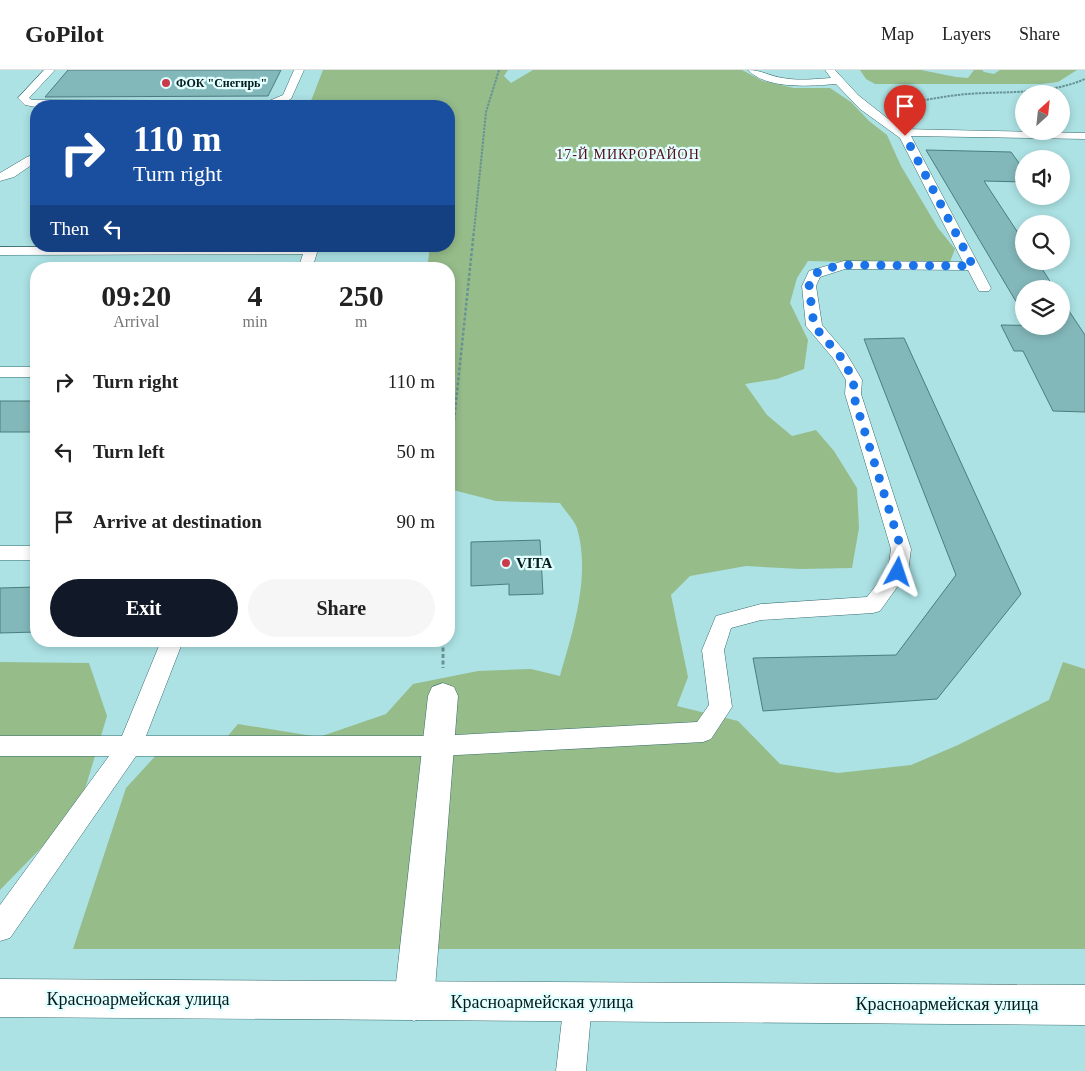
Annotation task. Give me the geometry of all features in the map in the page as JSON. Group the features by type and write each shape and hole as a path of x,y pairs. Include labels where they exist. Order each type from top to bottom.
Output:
{"main road":[{"path":"414,1001 442,696"},
{"name":"Красноармейская улица","path":"0,998 1085,1005"}],"lane":[{"path":"30,103 23,98 50,70"},
{"path":"279,100 287,96 298,70"},
{"path":"752,70 772,80 789,83 837,81"},
{"path":"830,70 837,81 905,136 984,288"},
{"path":"898,132 1085,136"},
{"path":"0,177 12,174 30,160"},
{"path":"0,251 30,251"},
{"path":"0,746 438,746 703,732 721,707 712,650 722,622 762,612 873,605 898,572 901,548 853,394 854,380 840,356 814,326 809,286 814,274 828,268 844,265 973,266"},
{"path":"0,372 30,372"},
{"path":"0,553 30,553"},
{"path":"0,928 130,746 170,647"},
{"path":"571,1071 578,1002"}],"path":[{"path":"455,409 486,112 499,70"},
{"path":"868,108 966,94 1055,88 1085,79"}],"green space":[{"path":"323,70 508,70 504,76 511,83 533,70 742,70 763,81 794,88 830,88 851,102 869,121 887,135 901,166 938,228 955,249 948,267 892,263 808,261 797,278 790,303 808,340 804,369 777,379 745,384 767,415 792,436 816,430 834,451 857,488 859,528 852,568 800,569 746,566 690,576 671,595 688,677 677,706 738,721 780,764 838,773 911,765 958,745 1049,700 1063,662 1085,669 1085,949 73,949 126,788 159,752 214,752 238,724 319,737 386,714 413,684 478,671 531,669 560,676 575,622 581,584 581,546 577,528 572,519 560,503 496,501 455,491 455,262 428,262 429,252 455,252 455,100 311,100"},
{"path":"860,70 921,70 968,78 974,70 982,70 994,74 1000,70 1077,70 1058,82 1041,84 875,84 866,79"},
{"path":"0,662 89,663 107,716 79,809 0,890"}],"building":[{"name":"ФОК \"Снегирь\"","path":"68,70 281,70 268,96 45,97"},
{"path":"926,150 1011,152 1015,158 1015,182 984,181 1015,228 1015,270 1043,270 1049,280 1015,280 1015,300"},
{"path":"1070,312 1085,335 1085,412 1053,411 1023,351 1014,351 1001,325 1015,325 1015,335 1070,335"},
{"path":"904,338 1021,594 937,699 763,711 753,658 896,655 956,575 864,339"},
{"path":"0,401 30,401 30,432 0,432"},
{"name":"VITA","path":"540,540 543,594 509,595 509,584 471,586 471,542"},
{"path":"30,587 30,632 0,633 0,588"}],"place":[{"name":"ФОК \"Снегирь\"","path":"166,83"},
{"name":"VITA","path":"506,563"}],"district":[{"name":"17-Й МИКРОРАЙОН","path":"628,154"}],"route":[{"path":"898,572 901,548 853,394 854,380 840,356 814,326 809,286 814,274 828,268 844,265 973,266 905,136"}]}
